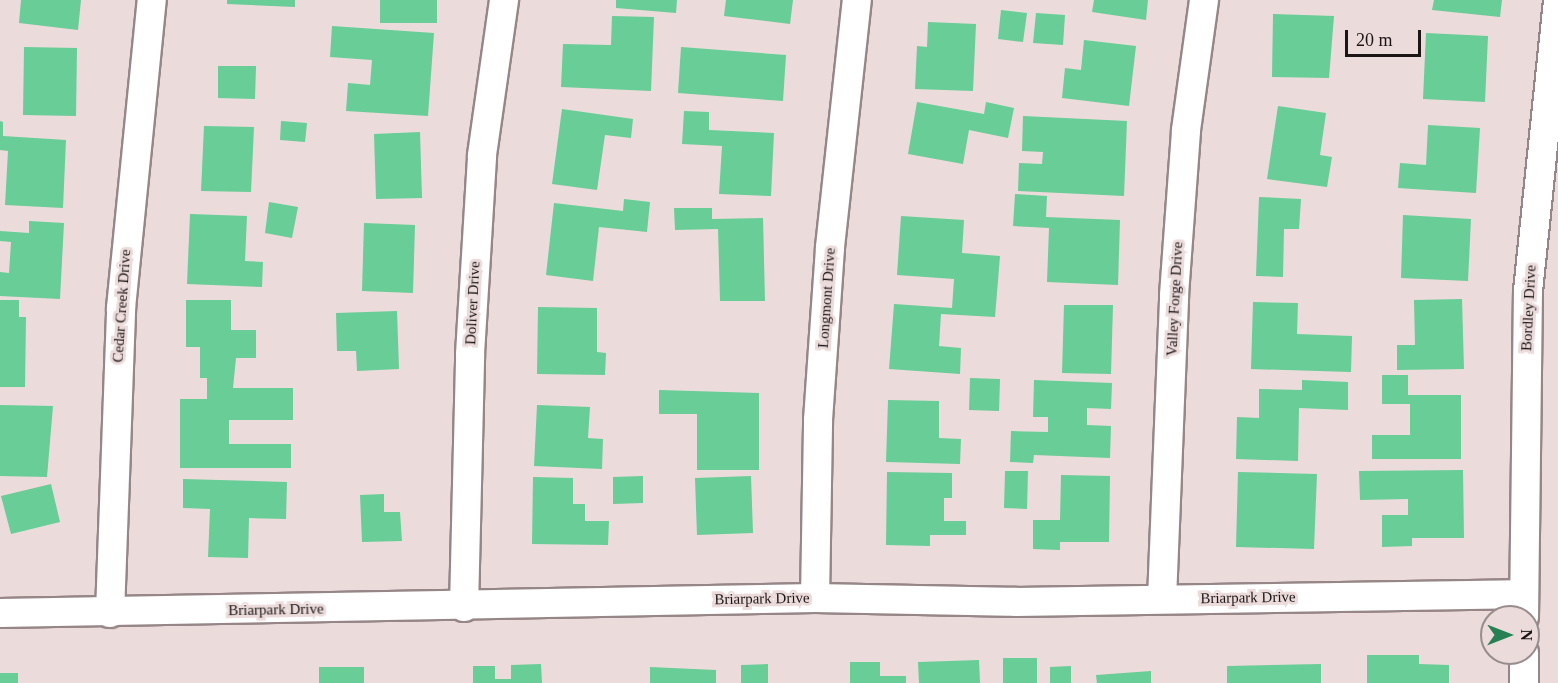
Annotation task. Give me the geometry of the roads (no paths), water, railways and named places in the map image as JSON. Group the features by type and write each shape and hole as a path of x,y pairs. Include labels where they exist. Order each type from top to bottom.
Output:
{"street":[{"name":"Cedar Creek Drive","path":"110,613 121,308 152,0"},
{"name":"Doliver Drive","path":"464,607 470,354 482,155 504,0"},
{"name":"Longmont Drive","path":"815,598 818,420 830,247 856,0"},
{"name":"Valley Forge Drive","path":"1162,599 1175,283 1186,130 1204,0"},
{"name":"Bordley Drive","path":"1524,605 1528,291 1558,0"},
{"name":"Briarpark Drive","path":"0,613 464,607 815,598 1162,599 1524,605"},
{"path":"1524,665 1524,683"}]}
